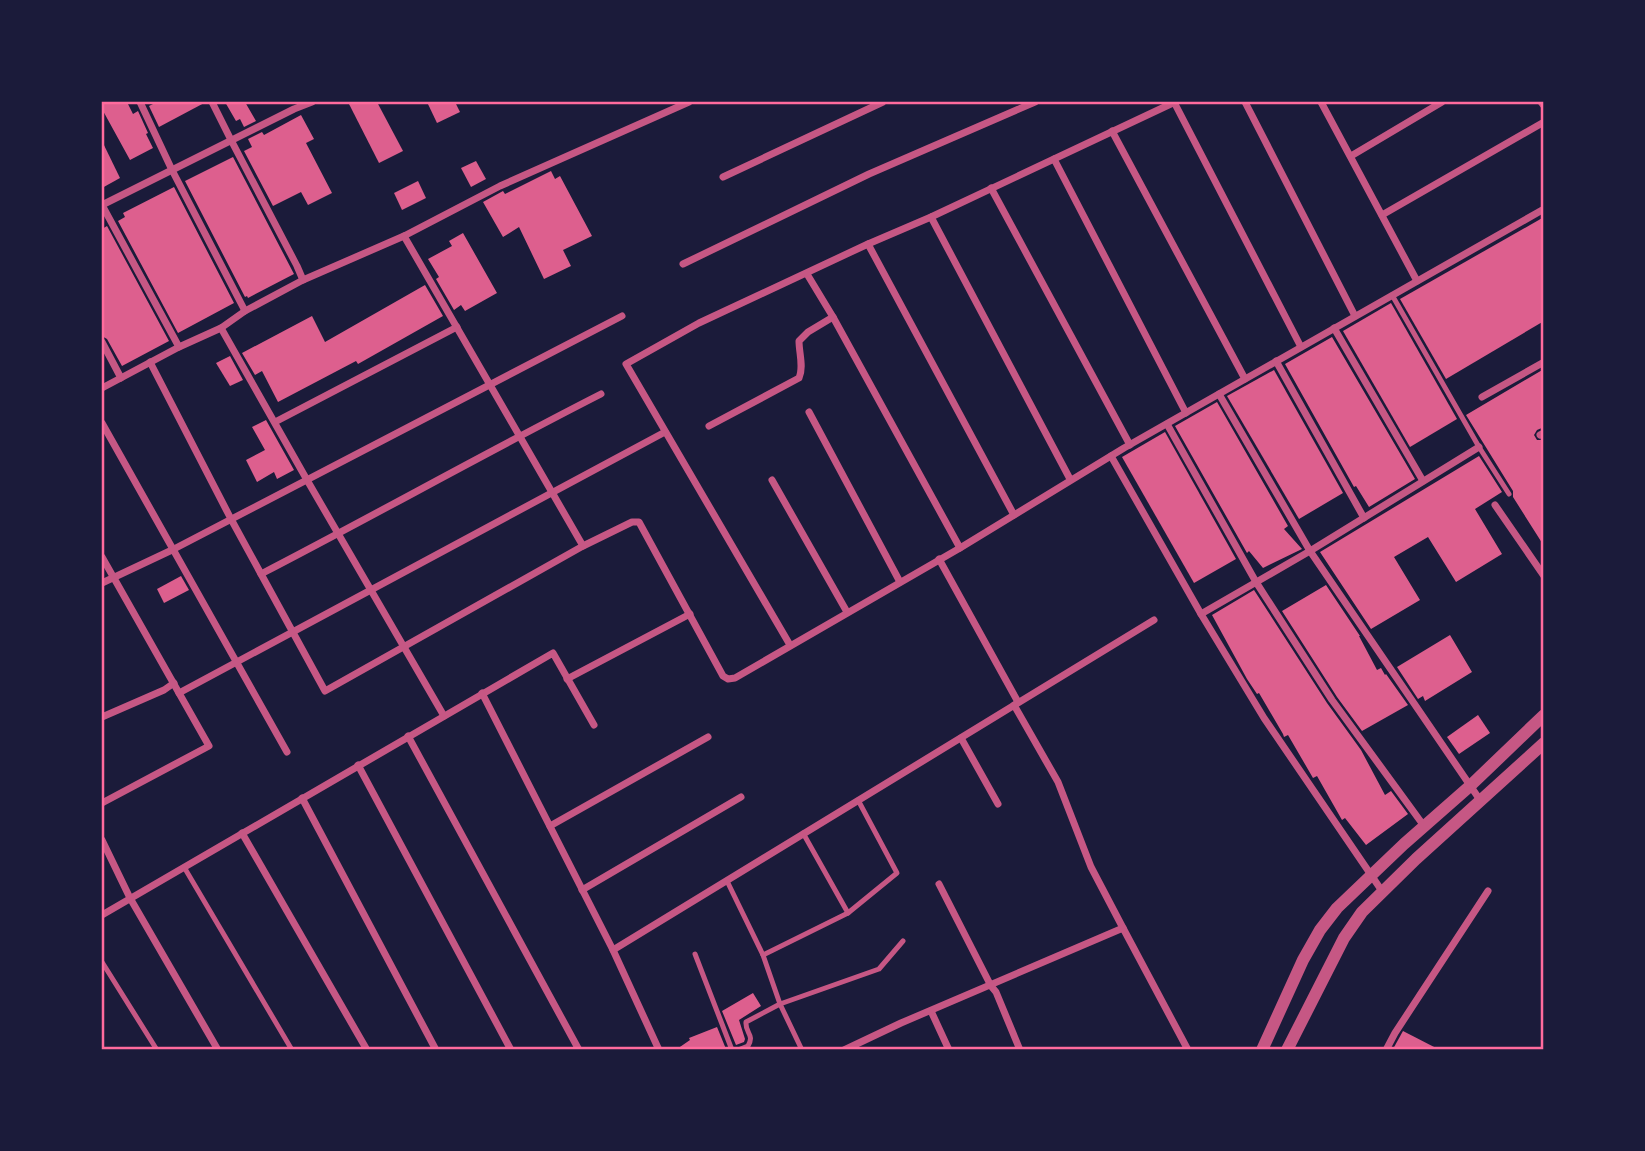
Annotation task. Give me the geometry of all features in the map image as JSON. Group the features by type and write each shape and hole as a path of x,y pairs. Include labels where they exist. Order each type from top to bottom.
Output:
{"street":[{"path":"140,102 245,311"},
{"path":"212,102 303,280"},
{"path":"179,347 102,205 231,140 292,105 312,102"},
{"path":"102,388 221,328 245,311 303,280 404,236 500,186 689,102"},
{"path":"723,177 883,102"},
{"path":"683,264 869,174 1035,102"},
{"path":"790,645 626,364 699,323 1175,102 1301,347"},
{"path":"1245,102 1355,316"},
{"path":"1334,102 1323,104 1417,281"},
{"path":"1350,156 1442,102"},
{"path":"1541,102 1544,107"},
{"path":"1382,215 1544,122"},
{"path":"1112,131 1245,379"},
{"path":"1054,159 1186,413"},
{"path":"991,188 1129,445"},
{"path":"150,362 230,519 324,691 583,546 632,522 639,522 723,676 728,679 735,678 960,548 1129,445 1544,209"},
{"path":"930,217 1070,480"},
{"path":"404,236 583,546"},
{"path":"868,244 1014,515"},
{"path":"807,274 960,548"},
{"path":"102,583 172,550 622,316"},
{"path":"709,426 799,378 802,371 799,341 808,332 833,317"},
{"path":"275,422 457,327"},
{"path":"221,328 444,716"},
{"path":"1334,328 1423,481"},
{"path":"102,342 121,378"},
{"path":"1276,361 1364,518"},
{"path":"1482,397 1544,362"},
{"path":"261,573 601,394"},
{"path":"1219,394 1310,551 1480,800"},
{"path":"808,412 900,582"},
{"path":"102,423 287,752"},
{"path":"1167,424 1256,582 1332,699 1424,826"},
{"path":"179,693 665,432"},
{"path":"1201,614 1310,551 1479,447"},
{"path":"1111,456 1264,718 1382,891"},
{"path":"772,480 847,612"},
{"path":"1495,505 1544,576"},
{"path":"102,557 209,746 102,803"},
{"path":"939,559 1058,782 1091,867 1188,1049"},
{"path":"567,679 690,614"},
{"path":"612,950 1154,620"},
{"path":"102,915 552,653 594,725"},
{"path":"102,717 174,683"},
{"path":"482,693 659,1049"},
{"path":"1262,1049 1303,960 1320,930 1337,908 1471,786 1544,715"},
{"path":"408,736 579,1049"},
{"path":"550,826 708,737"},
{"path":"961,738 998,804"},
{"path":"1287,1049 1344,938 1362,912 1544,743"},
{"path":"358,765 511,1049"},
{"path":"582,890 741,797"},
{"path":"302,798 436,1049"},
{"path":"242,833 367,1049"},
{"path":"102,841 130,898 218,1049"},
{"path":"939,884 996,992 1020,1049"},
{"path":"1386,1049 1488,891"},
{"path":"844,1049 1123,928"},
{"path":"931,1011 949,1049"}],"lane":[{"path":"1392,295 1509,494"},
{"path":"763,955 848,913 897,873 858,800"},
{"path":"803,833 848,913"},
{"path":"184,867 292,1049"},
{"path":"727,881 763,955 780,1004 802,1049"},
{"path":"738,1049 748,1046 752,1041 746,1021 780,1004 879,970 904,941"},
{"path":"695,954 732,1049"},
{"path":"102,962 157,1049"}],"building":[{"path":"102,102 127,102 133,114 138,111 153,148 130,160 102,109"},
{"path":"157,102 206,102 159,127 149,106"},
{"path":"225,102 245,102 256,121 244,127 240,119 236,121"},
{"path":"348,102 377,102 403,151 379,163"},
{"path":"427,102 455,102 460,112 437,123"},
{"path":"301,115 314,139 306,143 332,193 308,205 301,192 273,206 244,151 252,147 248,139 262,132 264,135"},
{"path":"102,141 120,178 102,188"},
{"path":"233,157 294,274 248,298 245,297 185,181"},
{"path":"476,161 486,179 471,187 461,168"},
{"path":"551,171 555,179 560,176 592,236 563,250 571,266 544,279 519,227 503,237 483,202"},
{"path":"418,181 426,198 402,210 394,193"},
{"path":"174,187 234,303 178,333 118,221 125,217 123,213"},
{"path":"1544,217 1544,321 1446,379 1400,299"},
{"path":"107,226 169,341 122,366 107,339 102,336 102,229"},
{"path":"463,233 497,293 465,311 461,305 454,310 428,259 452,246 449,241"},
{"path":"425,285 443,316 358,364 356,361 278,402 262,371 255,375 242,353 312,316 325,342"},
{"path":"1391,303 1457,419 1410,447 1343,331"},
{"path":"1332,337 1415,479 1369,507 1356,486 1354,487 1285,364"},
{"path":"230,356 243,380 230,386 216,363"},
{"path":"1544,369 1544,427 1534,435 1537,440 1544,440 1544,546 1466,415"},
{"path":"1274,370 1343,493 1299,519 1227,396"},
{"path":"1217,402 1288,526 1284,529 1302,549 1263,568 1249,551 1247,553 1175,426"},
{"path":"266,420 294,470 277,479 274,472 257,482 246,460 265,450 252,427"},
{"path":"1165,432 1236,559 1194,583 1122,457"},
{"path":"1479,456 1502,492 1475,509 1502,554 1456,582 1428,537 1394,557 1420,600 1371,629 1320,552"},
{"path":"181,576 189,590 164,603 157,589"},
{"path":"1326,585 1360,636 1377,670 1381,668 1408,705 1362,731 1282,611"},
{"path":"1254,590 1327,703 1361,750 1385,795 1391,791 1408,814 1366,845 1345,818 1342,820 1317,776 1313,778 1288,735 1284,737 1259,693 1257,694 1247,679 1212,615"},
{"path":"1450,635 1472,672 1425,701 1423,696 1418,699 1397,667"},
{"path":"1478,715 1490,733 1459,754 1447,737"},
{"path":"753,993 761,1006 739,1020 745,1039 736,1045 722,1011"},
{"path":"717,1027 726,1049 677,1049 690,1040 689,1038"},
{"path":"1403,1031 1438,1049 1393,1049"}]}
